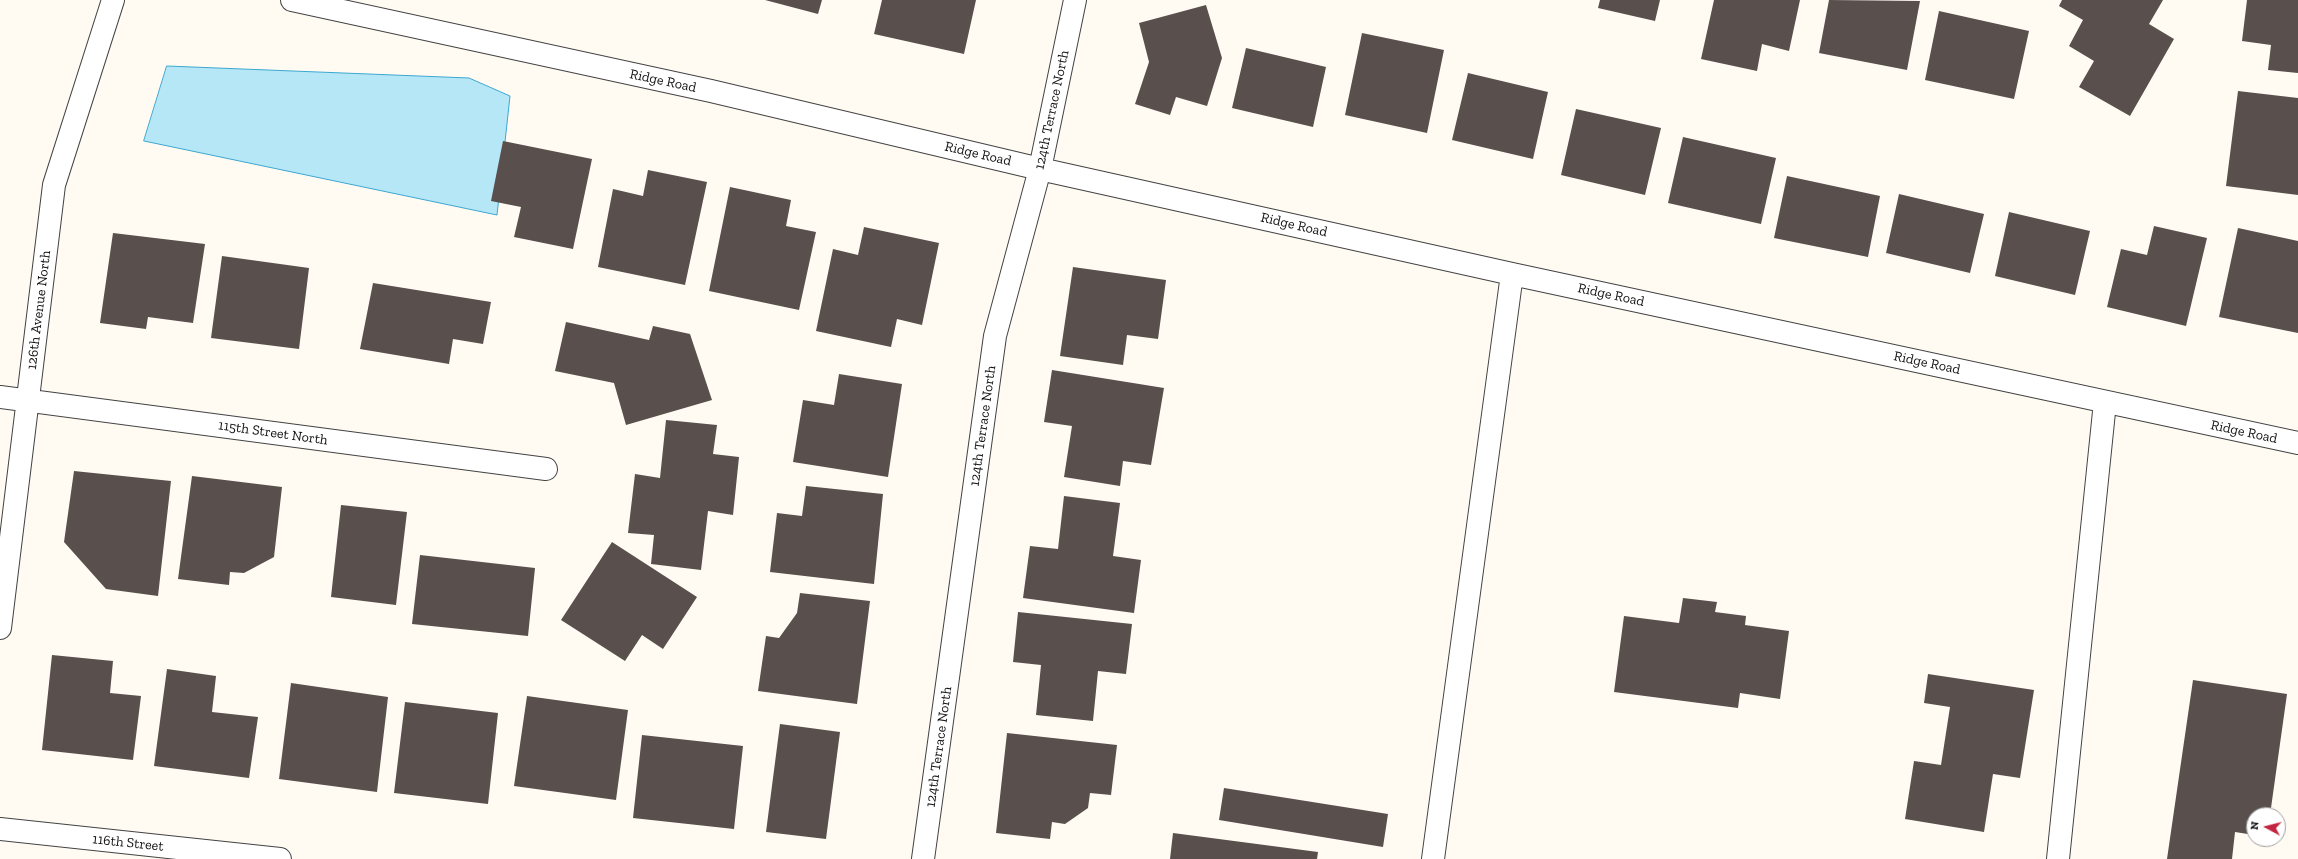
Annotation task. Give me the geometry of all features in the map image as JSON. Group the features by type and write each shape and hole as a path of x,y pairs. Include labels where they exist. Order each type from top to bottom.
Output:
{"street":[{"name":"126th Avenue North","path":"0,628 29,401 54,185 113,0"},
{"name":"Ridge Road","path":"292,0 711,91 1040,169 1512,274 2298,444"},
{"name":"124th Terrace North","path":"923,859 995,336 1040,169 1074,0"},
{"path":"1433,859 1512,274"},
{"name":"115th Street North","path":"0,397 546,469"},
{"path":"2058,859 2105,402"},
{"name":"116th Street","path":"0,829 280,859"}],"water":[{"path":"167,66 469,78 510,96 497,215 144,141"}],"building":[{"path":"765,0 822,0 818,14"},
{"path":"882,0 976,0 964,54 874,34"},
{"path":"1600,0 1660,0 1655,21 1598,8"},
{"path":"1714,0 1800,0 1789,51 1762,44 1757,71 1701,59"},
{"path":"1829,0 1920,1 1907,70 1819,53"},
{"path":"2062,0 2163,0 2149,24 2174,39 2130,116 2079,87 2094,61 2069,46 2083,20 2059,6"},
{"path":"2247,0 2298,0 2298,73 2268,70 2271,45 2242,41"},
{"path":"1206,5 1222,58 1207,106 1176,97 1170,115 1135,104 1149,62 1139,23"},
{"path":"1939,11 2029,31 2014,99 1925,80"},
{"path":"1362,33 1444,50 1427,133 1345,115"},
{"path":"1246,48 1326,67 1313,127 1232,108"},
{"path":"1468,73 1548,92 1533,159 1452,140"},
{"path":"2238,91 2298,98 2298,195 2226,186"},
{"path":"1576,109 1661,128 1645,195 1561,175"},
{"path":"1683,137 1776,158 1761,224 1668,203"},
{"path":"503,141 592,159 573,249 514,237 521,207 491,201"},
{"path":"648,170 707,182 685,285 598,267 613,189 643,196"},
{"path":"1787,176 1880,196 1868,257 1774,238"},
{"path":"730,187 791,200 786,226 816,232 799,310 709,291"},
{"path":"1899,194 1984,214 1970,273 1886,253"},
{"path":"2009,212 2090,231 2075,295 1995,276"},
{"path":"2154,226 2207,238 2186,326 2107,307 2121,249 2147,255"},
{"path":"864,227 939,243 922,325 897,319 891,347 816,331 833,249 858,255"},
{"path":"2238,228 2298,241 2298,333 2219,317"},
{"path":"113,233 205,244 193,323 148,317 146,329 100,323"},
{"path":"222,256 309,268 299,349 211,338"},
{"path":"1073,267 1166,280 1158,339 1127,335 1123,365 1060,356"},
{"path":"373,283 491,302 483,344 453,339 449,364 360,349"},
{"path":"566,322 649,340 653,326 690,334 712,400 626,425 614,383 555,371"},
{"path":"1052,370 1164,388 1151,465 1123,461 1120,486 1064,477 1072,426 1044,422"},
{"path":"839,374 902,384 888,477 793,462 803,400 834,405"},
{"path":"666,420 717,425 713,454 739,457 733,515 708,511 701,570 651,564 654,535 628,533 635,474 660,478"},
{"path":"74,471 171,481 158,596 106,589 64,542"},
{"path":"192,476 282,487 274,557 244,573 230,572 229,585 178,579"},
{"path":"806,486 883,494 874,584 770,572 777,513 802,516"},
{"path":"1064,496 1120,503 1113,556 1141,560 1134,613 1023,598 1030,546 1058,549"},
{"path":"341,505 407,512 396,605 331,597"},
{"path":"612,542 697,597 663,649 642,635 625,661 561,620"},
{"path":"420,555 535,568 528,636 412,624"},
{"path":"800,593 870,601 857,704 758,691 766,636 779,638 797,613"},
{"path":"1683,598 1717,602 1715,612 1746,616 1745,625 1789,631 1780,699 1740,693 1738,708 1614,692 1624,616 1679,623"},
{"path":"1018,612 1132,624 1126,674 1098,671 1093,721 1036,715 1041,665 1013,662"},
{"path":"52,655 113,661 110,693 141,696 133,760 42,750"},
{"path":"167,669 216,676 212,712 258,717 249,778 154,766"},
{"path":"1928,674 2034,690 2020,778 1993,774 1984,832 1905,819 1914,761 1941,765 1950,707 1924,703"},
{"path":"2193,680 2287,694 2271,807 2246,807 2246,834 2235,832 2232,859 2167,859"},
{"path":"291,683 388,697 377,792 279,779"},
{"path":"527,696 628,710 616,800 514,786"},
{"path":"405,702 498,713 488,804 394,793"},
{"path":"780,724 840,732 826,839 766,832"},
{"path":"1007,733 1117,745 1111,795 1090,793 1088,808 1065,824 1052,822 1050,839 996,833"},
{"path":"642,735 743,746 734,829 633,818"},
{"path":"1224,788 1388,814 1383,847 1219,820"},
{"path":"1173,833 1318,852 1317,859 1170,859"}]}
